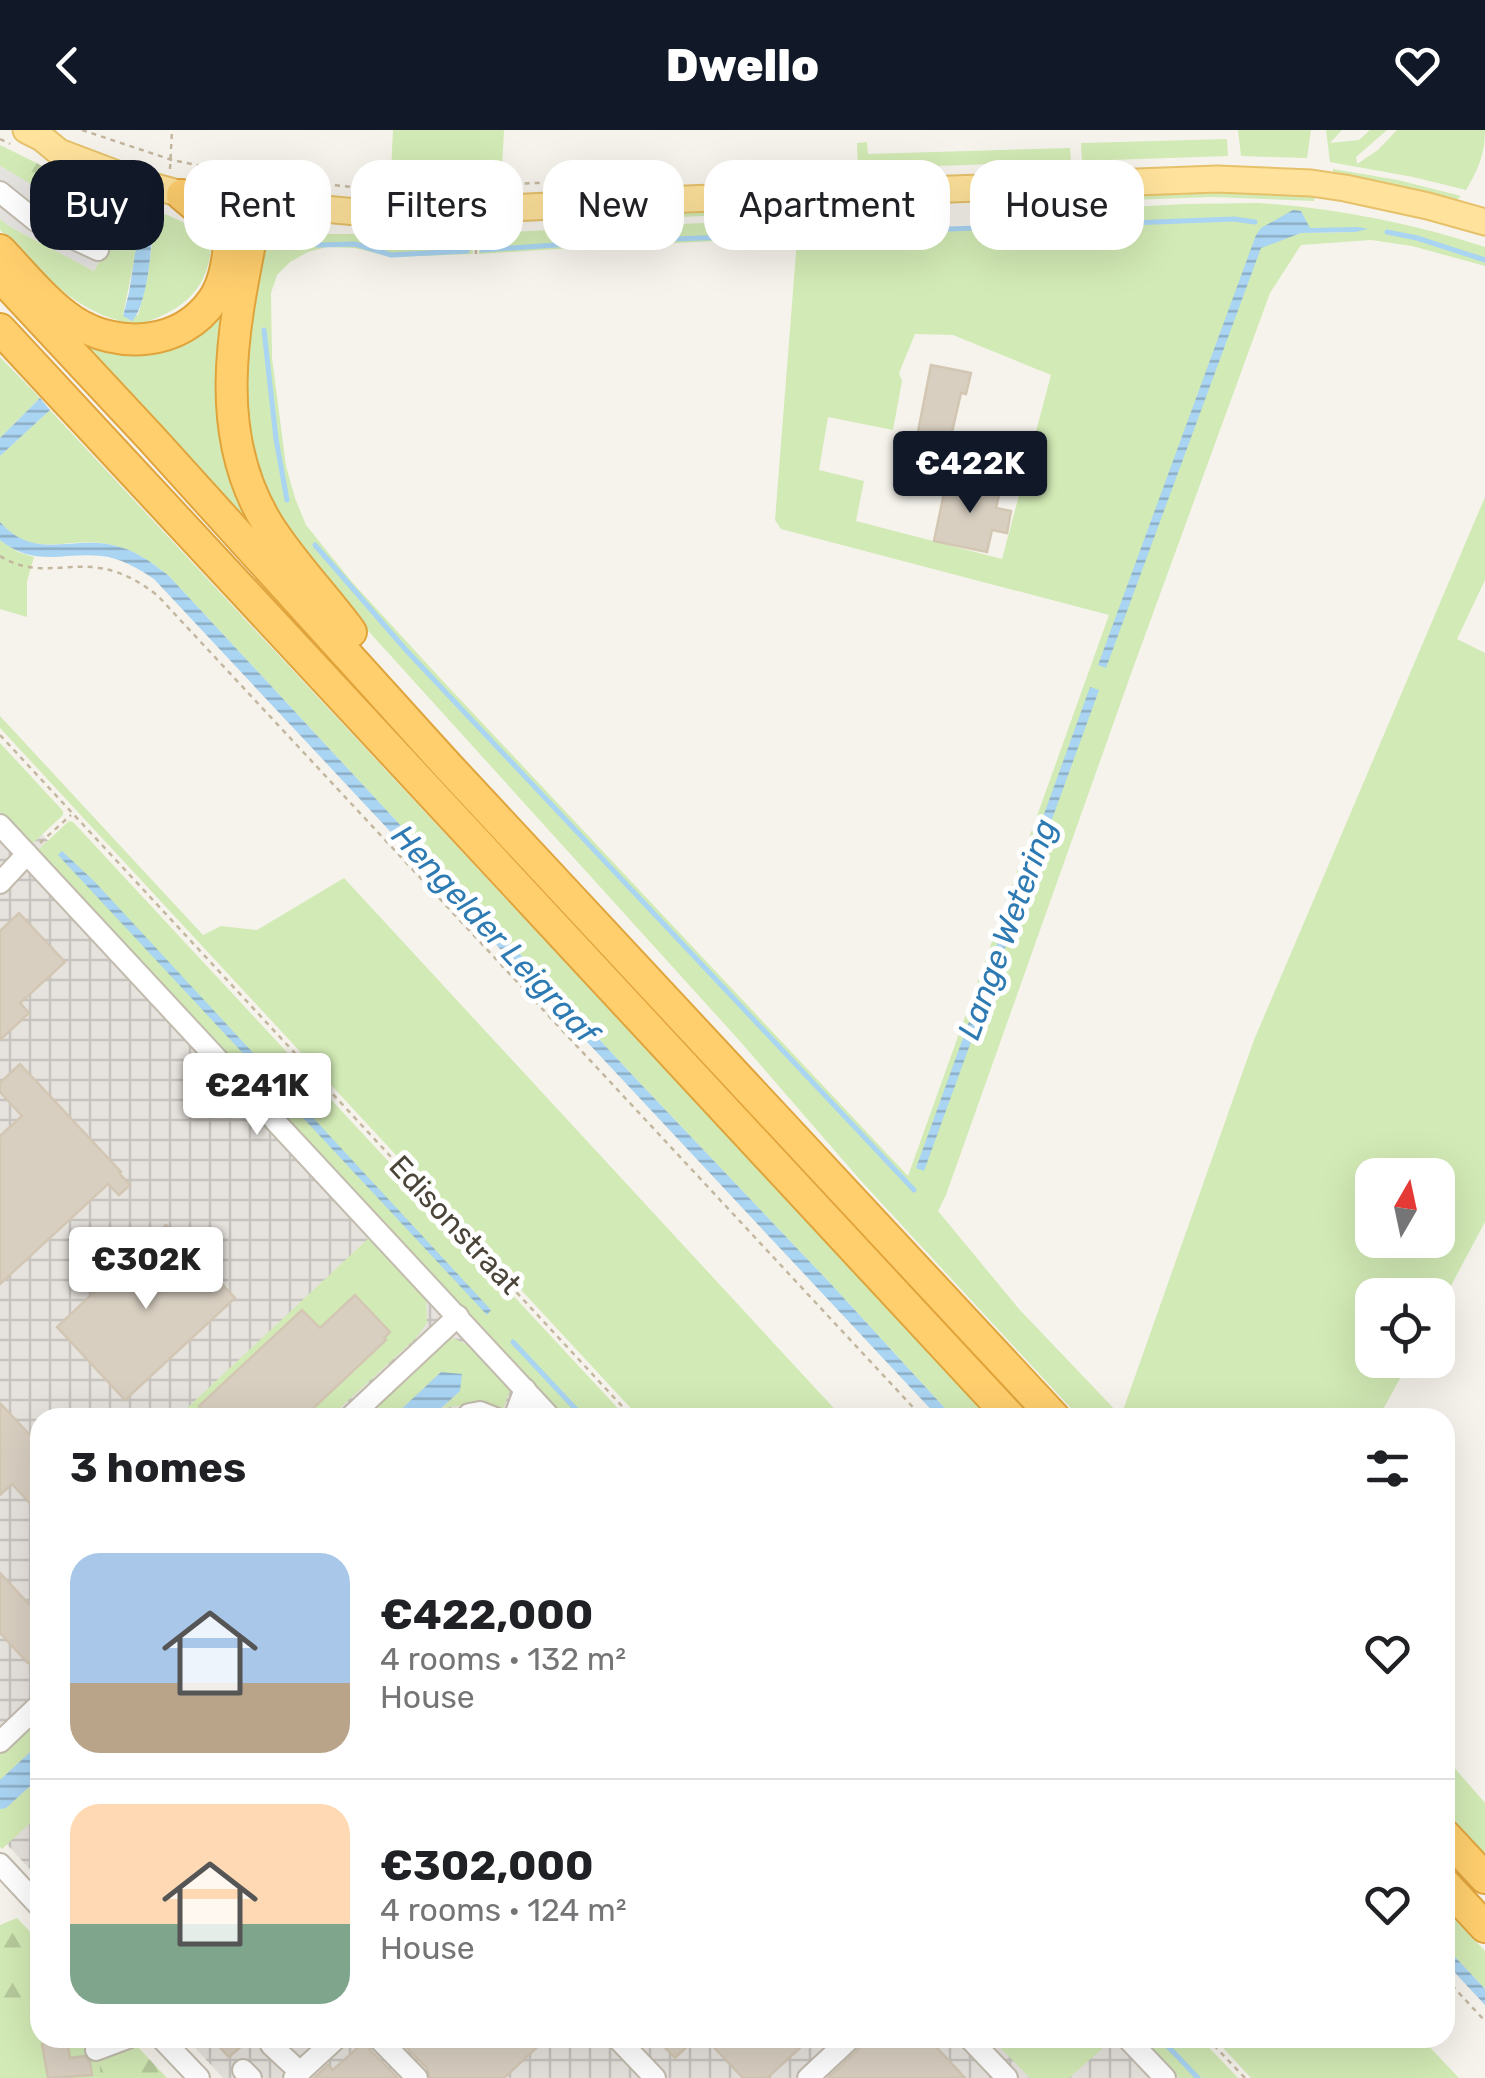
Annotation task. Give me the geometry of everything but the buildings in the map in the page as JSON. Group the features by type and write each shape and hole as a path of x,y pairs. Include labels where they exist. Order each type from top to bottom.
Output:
{"highway":[{"path":"174,177 184,186"},
{"path":"0,250 56,308 77,324 140,341 169,336 192,324 214,299 236,250"},
{"path":"240,250 230,388 241,459 250,487 265,519 290,556 348,626 446,764"},
{"path":"0,276 446,764 1047,1408"},
{"path":"0,330 1002,1408"},
{"path":"1455,1846 1485,1878"},
{"path":"1455,1895 1485,1927"}],"main road":[{"path":"34,134 58,152 141,183 174,177 184,182"},
{"path":"523,208 1217,180 1311,183 1388,196 1485,222"}],"street":[{"path":"0,192 30,216"},
{"name":"Edisonstraat","path":"0,825 542,1408"},
{"path":"0,883 27,854"},
{"path":"360,1408 458,1316"},
{"path":"518,1408 525,1389"},
{"path":"0,1742 30,1714"},
{"path":"0,1864 30,1896"},
{"path":"96,2050 101,2048"},
{"path":"170,2048 199,2078"},
{"path":"273,2048 297,2075 326,2048"},
{"path":"388,2048 417,2078"},
{"path":"626,2048 655,2078"},
{"path":"808,2078 840,2048"},
{"path":"979,2048 1007,2078"},
{"path":"1136,2048 1165,2078"}],"path":[{"path":"82,130 184,179"},
{"path":"172,130 174,177"},
{"path":"476,250 476,254"},
{"path":"0,556 31,568 93,567 123,574 158,596 914,1408"},
{"name":"Edisonstraat","path":"0,735 624,1408"},
{"path":"27,854 73,814"},
{"path":"1455,1989 1485,2021"},
{"path":"1216,2048 1245,2078"}],"shaded area":[{"path":"0,166 30,184 30,237 0,219"},
{"path":"54,250 105,250 94,271"},
{"path":"0,789 576,1408 30,1408 30,1869 0,1837"},
{"path":"195,2048 1170,2048 1198,2078 223,2078"}],"green space":[{"path":"393,130 504,130 502,160 392,160"},
{"path":"1238,130 1311,130 1307,158 1241,156"},
{"path":"1326,130 1342,130 1330,143 1359,140 1370,130 1387,130 1356,157 1357,164 1397,130 1485,130 1480,162 1466,190 1330,162"},
{"path":"1227,139 1228,156 1082,160 1081,143"},
{"path":"867,142 868,154 1070,148 1071,160 970,160 970,165 950,166 950,160 858,160 857,143"},
{"path":"0,145 30,160 30,184 0,166"},
{"path":"1333,169 1461,196 1453,203 1337,178"},
{"path":"1230,189 1316,193 1314,201 1212,197 1144,200 1144,191"},
{"path":"1258,203 1373,218 1485,247 1485,266 1412,246 1371,240 1301,245 1270,293 938,1211 1019,1309 1113,1408 1071,1408 862,1182 738,1039 343,603 286,530 260,479 247,417 244,335 264,250 316,250 290,262 277,275 271,293 272,358 286,466 306,525 440,678 908,1176 1109,615 781,529 775,520 796,250 950,250 950,231 970,229 970,250 1144,250 1144,206","holes":["1301,211 1309,228 1355,232 1301,233 1285,238 1264,227","915,334 953,335 1051,375 1002,559 856,521 864,481 819,470 828,417 893,430 902,381 899,373"]},
{"path":"704,209 704,216 684,217 684,210"},
{"path":"164,214 184,223 184,250 211,250 204,277 193,294 172,310 132,325 99,314 68,295 0,230 0,219 30,237 30,250 54,250 94,271 105,250 136,250 123,315 138,315 151,250 164,250"},
{"path":"704,223 704,242 684,243 684,224"},
{"path":"543,230 543,250 479,254 479,250 523,250 523,231"},
{"path":"331,234 351,234 351,248 331,247"},
{"path":"363,250 473,250 473,254 391,257"},
{"path":"225,295 225,338 274,552 157,421 64,327 137,347"},
{"path":"0,357 40,398 0,438"},
{"path":"50,410 981,1408 945,1408 168,575 119,547 96,542 39,544 13,534 0,522 0,456"},
{"path":"1485,497 1485,580 1457,639 1485,653 1485,1222 1455,1278 1355,1278 1355,1378 1400,1378 1384,1408 1124,1408 1254,1040"},
{"path":"0,540 34,557 27,581 27,617 0,609"},
{"path":"0,716 203,935 221,926 257,930 344,878 834,1408 631,1408 0,728"},
{"path":"0,743 63,811 33,843 0,811"},
{"path":"69,821 73,822 618,1408 556,1408 39,849"},
{"path":"371,1236 426,1295 427,1323 416,1338 340,1408 187,1408"},
{"path":"453,1338 470,1346 510,1391 503,1408 479,1403 442,1408 460,1391 441,1372 403,1408 373,1408 439,1344"},
{"path":"30,1727 30,1752 0,1780 0,1755"},
{"path":"1455,1768 1485,1803 1485,1857 1455,1825"},
{"path":"30,1786 30,1823 2,1849 0,1809"},
{"path":"17,1918 30,1932 30,2048 41,2048 42,2058 23,2052 16,2015 0,2014 0,1925"},
{"path":"1455,1920 1485,1951 1485,1989 1455,1957"},
{"path":"0,1952 30,2016 30,2048 125,2048 154,2078 0,2078"},
{"path":"139,2048 167,2078 101,2078 98,2052"},
{"path":"1001,2048 1103,2048 1069,2078 1030,2078"},
{"path":"1150,2048 1210,2048 1238,2078 1179,2078"},
{"path":"1223,2048 1430,2048 1459,2078 1251,2078"}],"water":[{"path":"1293,210 1301,211 1310,228 1368,229 1301,233 1261,248 1106,668 1098,665 1256,235 1261,228"},
{"path":"136,250 151,250 142,300 132,321 123,316"},
{"path":"40,398 50,410 0,456 0,438"},
{"name":"Hengelder Leigraaf","path":"0,522 13,534 40,544 97,543 120,547 168,575 945,1408 930,1408 154,579 109,557 37,556 13,549 0,540"},
{"name":"Lange Wetering","path":"1090,687 1099,690 924,1171 916,1168"},
{"path":"62,851 491,1310 487,1315 58,855"},
{"path":"441,1372 462,1374 460,1391 441,1408 403,1408"},
{"path":"30,1752 30,1786 0,1809 0,1780"},
{"path":"1455,1957 1485,1989 1485,2005 1455,1973"}],"waterway":[{"path":"1144,222 1234,219 1255,222"},
{"path":"684,239 970,228"},
{"path":"1387,232 1485,260"},
{"path":"331,245 355,244 391,255 467,251"},
{"path":"523,247 543,246"},
{"path":"264,330 287,500"},
{"path":"315,545 406,650 914,1190"},
{"path":"513,1342 575,1408"},
{"path":"1170,2048 1198,2078"}]}
